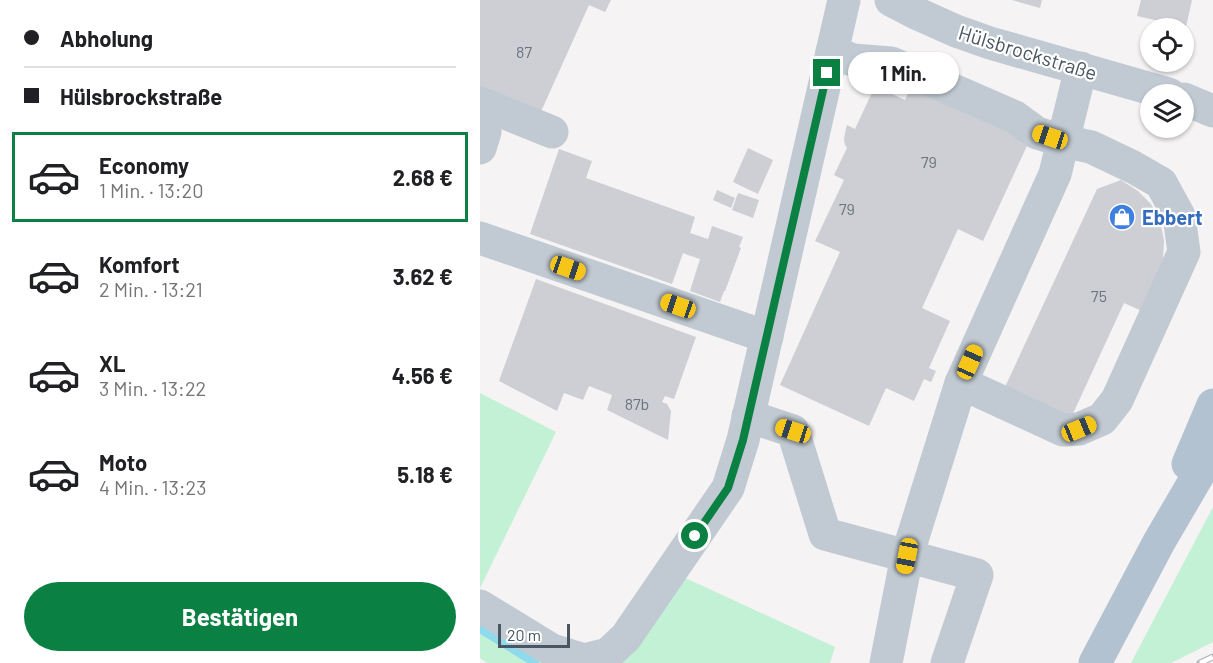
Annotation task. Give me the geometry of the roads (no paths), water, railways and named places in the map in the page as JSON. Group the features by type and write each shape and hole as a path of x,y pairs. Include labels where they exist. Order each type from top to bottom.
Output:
{"main road":[{"path":"1159,542 1168,510 1213,405"},
{"path":"1095,663 1213,445"}],"street":[{"path":"480,606 552,650 584,660 608,654 626,637 728,488 745,428 844,0"},
{"name":"Hülsbrockstraße","path":"891,0 918,14 982,40 1140,85"},
{"path":"832,52 853,60 891,63 1015,117 1037,133 1091,147 1133,166 1161,183 1179,216 1184,252 1118,400 1102,419 1079,429 1063,430 961,382"},
{"path":"886,663 907,556 961,382 1055,174 1081,68"},
{"path":"1194,103 1213,111"},
{"path":"482,128 552,132"},
{"path":"480,238 766,337"},
{"path":"745,428 793,431 825,534 977,575 947,663"}],"waterway":[{"path":"480,629 535,663"}],"railway":[{"path":"1200,663 1213,657"}],"place":[{"name":"Ebbert","path":"1122,217"}]}
